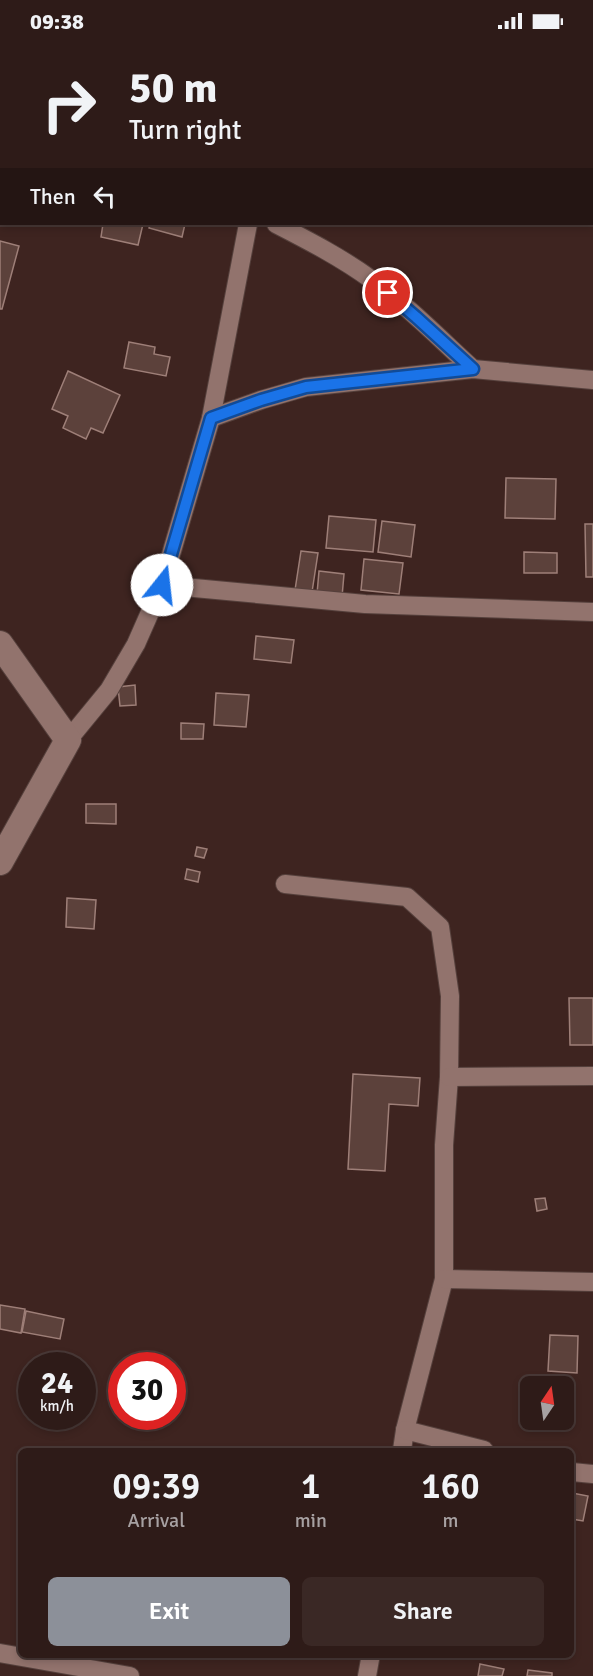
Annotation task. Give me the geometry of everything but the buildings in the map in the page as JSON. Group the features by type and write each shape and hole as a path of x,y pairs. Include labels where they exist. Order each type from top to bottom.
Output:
{"main road":[{"path":"0,644 68,740 0,862"}],"street":[{"path":"68,740 109,690 136,644 162,585 211,418 248,225"},
{"path":"278,225 342,260 373,281 473,369"},
{"path":"211,418 306,387 473,369 593,380"},
{"path":"162,585 365,604 593,612"},
{"path":"285,884 407,897 440,927 450,996 449,1077 444,1144 444,1279 402,1448"},
{"path":"449,1077 593,1076"},
{"path":"444,1279 593,1282"},
{"path":"405,1430 476,1448"},
{"path":"574,1472 593,1474"},
{"path":"0,1653 18,1656"},
{"path":"28,1658 130,1676"},
{"path":"367,1676 369,1658"}],"route":[{"path":"162,585 211,418 306,387 473,369 388,293"}]}
